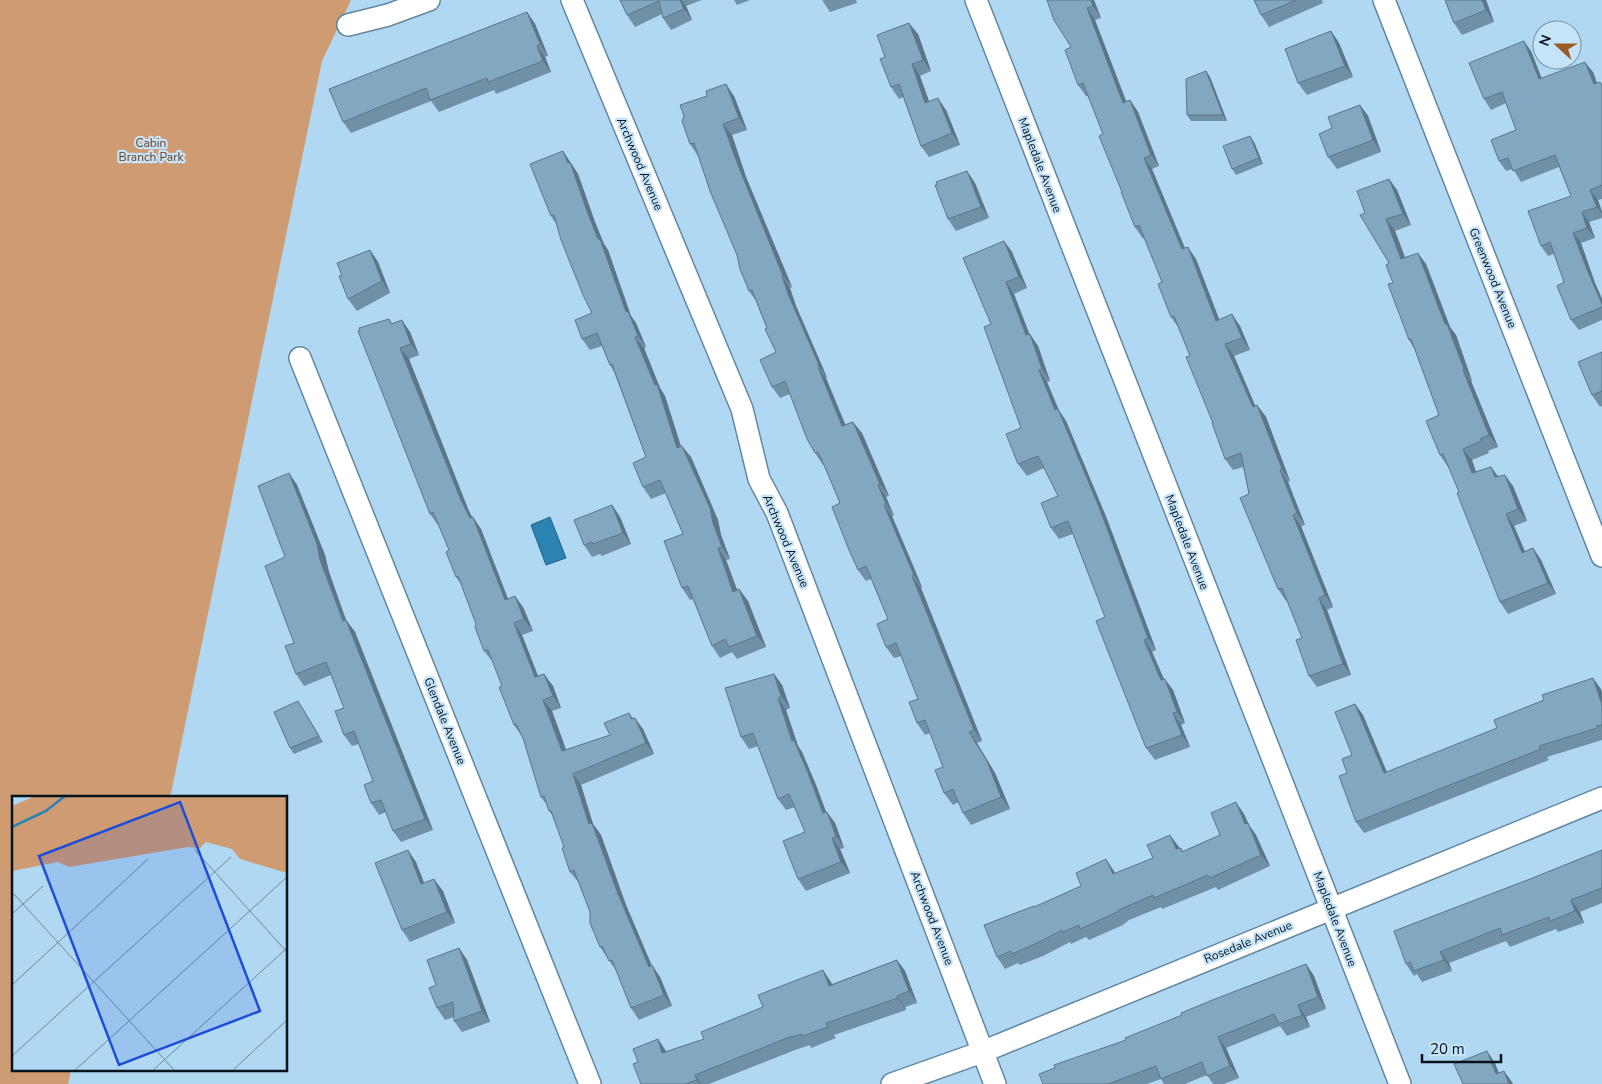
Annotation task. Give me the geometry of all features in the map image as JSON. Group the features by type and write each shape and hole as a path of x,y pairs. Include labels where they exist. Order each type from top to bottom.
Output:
{"street":[{"path":"348,25 388,15 429,0"},
{"name":"Archwood Avenue","path":"572,0 742,409 759,479 777,513 995,1084"},
{"name":"Mapledale Avenue","path":"976,0 1400,1084"},
{"name":"Greenwood Avenue","path":"1384,0 1602,556"},
{"name":"Glendale Avenue","path":"300,358 590,1084"},
{"name":"Rosedale Avenue","path":"892,1084 982,1052 1602,798"}],"green space":[{"name":"Cabin Branch Park","path":"0,0 351,0 322,61 170,796 12,796 12,1072 71,1072 68,1084 0,1084"}],"water":[{"path":"550,517 566,558 546,565 531,525"}],"building":[{"path":"620,0 680,0 684,9 663,18 659,1 627,15"},
{"path":"1047,0 1091,0 1093,6 1087,8 1123,103 1130,100 1151,155 1144,158 1182,249 1188,247 1216,321 1232,314 1242,338 1225,344 1253,407 1257,405 1282,469 1280,470 1297,513 1293,515 1325,595 1319,598 1343,664 1309,676 1296,640 1302,638 1282,588 1278,589 1240,498 1249,494 1241,453 1225,459 1213,423 1186,357 1190,356 1174,316 1171,317 1158,284 1162,282 1139,225 1135,227 1121,192 1099,136 1103,134 1083,83 1078,85 1065,50 1071,47 1054,20"},
{"path":"1254,0 1296,0 1261,15"},
{"path":"1445,0 1482,0 1486,10 1454,23"},
{"path":"527,12 540,44 537,46 543,61 488,82 487,78 430,100 426,88 343,122 329,89"},
{"path":"909,23 923,60 912,64 925,103 938,98 952,133 921,146 899,84 891,87 880,59 885,57 877,35"},
{"path":"1331,31 1345,66 1298,83 1285,49"},
{"path":"1524,41 1532,61 1532,70 1535,70 1539,79 1563,70 1582,70 1582,63 1585,62 1594,84 1600,82 1602,86 1602,185 1590,190 1597,207 1582,212 1587,228 1573,233 1602,307 1571,320 1557,286 1564,282 1550,242 1541,246 1528,211 1571,196 1555,155 1513,171 1508,158 1499,161 1491,140 1516,130 1502,92 1484,99 1469,63"},
{"path":"1206,71 1223,115 1187,115 1186,79"},
{"path":"726,84 739,118 723,124 738,165 842,426 853,422 880,484 878,485 886,504 884,505 914,575 912,576 974,730 969,732 987,761 1001,797 963,813 953,789 944,793 935,770 943,767 925,720 917,723 909,702 918,699 896,643 886,647 877,624 888,619 866,566 858,570 849,550 832,507 840,503 824,465 818,452 815,453 807,439 785,381 772,387 760,360 776,352 765,329 767,328 752,290 749,291 740,269 737,255 710,191 694,143 690,144 682,121 684,116 680,105 707,96 706,91"},
{"path":"1360,105 1373,140 1328,157 1319,134 1332,128 1328,117"},
{"path":"1250,136 1259,158 1232,169 1223,146"},
{"path":"563,151 568,163 570,162 626,312 628,311 638,336 635,337 655,385 657,384 677,448 682,446 710,508 713,523 722,547 718,548 733,592 739,589 757,636 729,647 725,639 712,646 688,586 682,588 664,541 683,534 660,480 643,487 633,463 646,457 612,364 610,365 597,333 582,339 575,320 592,313 561,240 554,215 551,216 530,164"},
{"path":"967,171 981,207 948,219 935,185 937,185 936,182"},
{"path":"1389,179 1403,214 1386,219 1401,259 1418,253 1489,435 1463,449 1472,473 1491,467 1495,477 1505,475 1518,509 1506,514 1522,553 1533,548 1548,583 1500,602 1457,493 1459,492 1443,454 1440,455 1426,421 1439,415 1388,284 1393,283 1386,265 1389,263 1360,215 1365,213 1357,191"},
{"path":"1004,241 1019,277 1006,282 1026,335 1030,334 1042,369 1039,370 1055,410 1058,409 1099,507 1148,638 1144,640 1161,680 1165,679 1177,712 1173,713 1182,735 1146,748 1096,621 1105,617 1068,521 1051,528 1041,503 1058,496 1038,456 1018,464 1006,434 1021,428 984,327 991,324 963,258"},
{"path":"370,250 382,281 348,299 339,276 342,276 337,263"},
{"path":"389,319 391,324 402,320 411,344 400,348 460,498 470,518 473,517 505,600 515,596 524,619 514,623 535,677 544,674 553,696 543,700 562,751 610,735 604,723 629,713 631,719 635,718 646,743 573,774 589,824 592,823 618,894 649,967 652,965 664,995 631,1008 612,960 609,961 602,946 600,947 590,923 590,912 574,870 570,872 562,848 564,847 551,811 549,811 544,796 541,797 523,738 516,724 514,725 499,687 502,686 488,650 484,651 458,576 456,577 446,552 449,550 433,512 430,514 358,331 360,330 359,328"},
{"path":"1602,352 1602,391 1592,395 1578,362"},
{"path":"289,473 317,544 320,560 343,621 346,620 425,819 393,831 381,800 371,803 364,785 373,781 354,731 344,735 335,711 344,708 326,662 296,674 285,646 294,643 265,566 285,557 258,486"},
{"path":"612,505 623,533 593,544 592,542 584,545 574,520"},
{"path":"774,674 781,696 778,698 792,741 794,740 823,813 827,812 836,836 832,838 841,862 798,879 783,841 805,832 789,794 778,799 753,733 741,737 725,688"},
{"path":"1593,678 1602,705 1602,725 1539,746 1541,749 1356,822 1339,776 1347,773 1342,759 1352,755 1335,712 1355,704 1384,773 1497,728 1494,720 1544,700 1542,695"},
{"path":"298,701 319,736 290,748 274,712"},
{"path":"1236,802 1245,824 1248,823 1261,855 1210,878 1208,875 1154,898 1153,895 1080,929 1079,925 1063,932 1062,930 1012,954 1011,951 997,957 984,925 1034,907 1081,886 1076,873 1106,859 1113,874 1153,858 1147,845 1170,835 1176,849 1181,848 1182,852 1220,835 1211,813"},
{"path":"408,850 421,884 434,879 447,912 402,930 375,863"},
{"path":"1602,850 1602,888 1571,900 1575,911 1550,921 1549,917 1502,935 1500,928 1440,952 1444,960 1414,971 1410,962 1406,964 1394,931"},
{"path":"459,948 482,1011 454,1021 453,1002 437,1008 429,988 436,985 427,960"},
{"path":"897,960 909,991 897,996 898,998 826,1023 828,1027 803,1036 802,1034 787,1038 695,1075 697,1080 685,1084 641,1084 633,1064 638,1062 633,1049 658,1039 662,1053 704,1039 701,1032 763,1007 758,995 823,970 829,986"},
{"path":"1306,964 1318,997 1298,1005 1302,1015 1279,1024 1274,1014 1218,1037 1230,1066 1207,1076 1202,1062 1161,1079 1156,1066 1108,1084 1043,1084 1039,1074 1055,1068 1054,1065 1126,1040 1125,1038 1182,1015 1181,1013"},
{"path":"1487,1051 1496,1074 1504,1071 1509,1084 1463,1084 1454,1064"}]}
